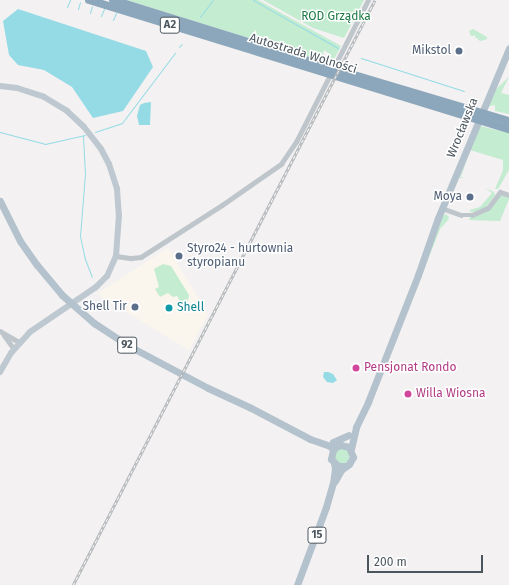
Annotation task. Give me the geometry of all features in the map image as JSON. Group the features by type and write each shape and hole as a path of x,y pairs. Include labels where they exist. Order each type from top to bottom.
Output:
{"highway":[{"name":"Autostrada Wolności","path":"89,0 466,113 486,118 509,120"},
{"name":"Autostrada Wolności","path":"113,0 325,70"},
{"name":"Autostrada Wolności","path":"486,118 509,129"}],"main road":[{"name":"Wrocławska","path":"351,449 356,427 368,402 407,302 427,240 438,218 509,48"},
{"name":"92","path":"0,201 25,248 62,295 79,311 118,339 179,373 310,439 330,446 339,445"},
{"name":"Wrocławska","path":"339,445 356,427"},
{"name":"92","path":"310,439 332,443 349,435"},
{"name":"92","path":"310,439 328,453 332,461"},
{"path":"339,445 351,449"},
{"name":"15","path":"334,483 335,470 332,461 333,450 339,445"},
{"name":"15","path":"297,585 319,528 334,483 341,470 350,464 353,457 351,449"},
{"path":"332,461 338,466 346,466"}],"street":[{"path":"116,256 136,258 146,254 281,164 303,129 368,0"},
{"path":"0,372 14,349 34,329 96,287 107,276 116,256 119,215 117,194 112,172 101,149 79,122 60,105 35,93 1,85"},
{"path":"442,208 461,215 475,215 488,208 500,192 509,195"},
{"path":"1,332 20,342"},
{"path":"1,332 14,349"}],"shaded area":[{"path":"168,248 208,314 189,350 97,294"}],"green space":[{"path":"127,0 258,0 341,46 332,63 330,61 329,63","holes":["324,50 330,54 330,61 322,58"]},
{"name":"ROD Grządka","path":"263,0 364,0 344,38 313,28"},
{"path":"473,29 487,37 487,39 481,41 478,40 479,36 478,39 475,37 475,34 474,36 471,36 469,31"},
{"path":"509,77 501,93 509,95 509,114 495,111 495,105 487,107 495,90"},
{"path":"480,126 509,133 509,170 498,189 495,189 503,170 503,160 470,150"},
{"path":"470,150 461,177 464,178 460,178 460,177"},
{"path":"485,188 494,192 495,195 486,207 470,212 470,210 480,207 492,193"},
{"path":"500,196 509,196 509,199 500,221 469,220 470,217 480,215 489,210"},
{"path":"446,214 449,217 448,220 440,229 421,275 443,216"},
{"path":"163,264 171,266 189,295 188,301 187,302 185,300 180,303 181,305 179,307 177,303 180,301 177,296 173,297 168,293 160,297 155,289 159,287 154,269"},
{"path":"338,448 345,448 350,453 348,462 341,464 334,458 335,451"}],"water":[{"path":"18,9 146,51 153,67 123,111 93,118 72,87 44,70 18,65 9,55 3,21"},
{"path":"151,102 150,125 139,125 137,116 140,105"},
{"path":"324,372 333,374 337,380 333,383 327,382 323,377"}],"waterway":[{"path":"67,7 70,0"},
{"path":"200,17 213,0"},
{"path":"253,0 338,48"},
{"path":"78,9 80,2"},
{"path":"90,13 92,6"},
{"path":"101,16 104,9"},
{"path":"113,20 116,13"},
{"path":"179,47 182,44"},
{"path":"95,132 122,123 175,53"},
{"path":"361,58 464,91"},
{"path":"0,132 45,144 85,135"},
{"path":"83,136 85,174 80,236 85,259 92,277"}],"railway":[{"path":"73,585 375,0"}],"place":[{"name":"Mikstol","path":"459,51"},
{"name":"Moya","path":"470,197"},
{"name":"Styro24 - hurtownia styropianu","path":"179,256"},
{"name":"Shell Tir","path":"135,307"},
{"name":"Shell","path":"169,308"},
{"name":"Pensjonat Rondo","path":"356,368"},
{"name":"Willa Wiosna","path":"408,394"}]}
